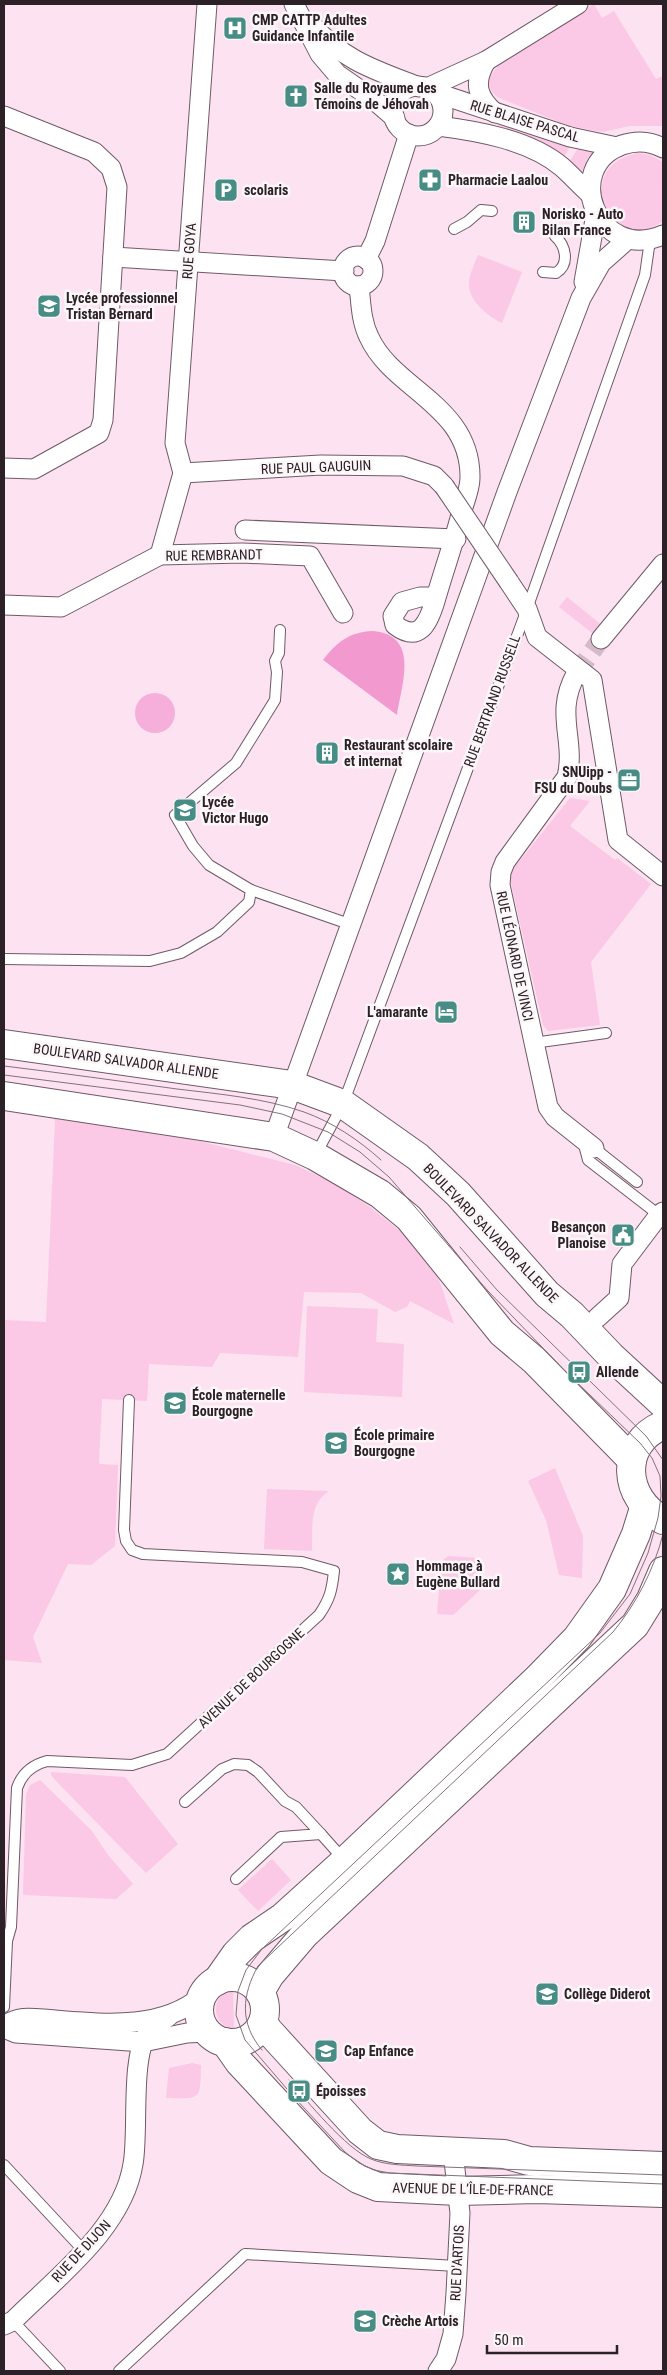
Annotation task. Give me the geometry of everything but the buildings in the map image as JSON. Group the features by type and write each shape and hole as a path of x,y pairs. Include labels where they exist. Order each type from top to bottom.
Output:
{"street":[{"name":"RUE GOYA","path":"183,473 175,443 207,4"},
{"path":"427,89 442,105 443,112 438,126 424,135 409,134 398,125 395,118 395,103 399,96 412,87 427,89 486,61 578,4"},
{"name":"RUE BLAISE PASCAL","path":"295,5 336,50 358,63 496,114 570,137 617,147"},
{"name":"RUE BLAISE PASCAL","path":"295,5 320,54 337,74 373,99 395,118"},
{"path":"486,61 480,72 480,95 484,103 496,114"},
{"path":"4,116 94,152 111,168 117,187 103,420 99,432 34,469 4,468"},
{"name":"RUE BLAISE PASCAL","path":"438,126 490,134 541,155 562,167 590,194"},
{"path":"366,259 375,241 409,134"},
{"path":"656,237 628,239 610,230 596,214 590,194 591,180 597,167 606,155 617,147 630,142 643,142 663,148"},
{"path":"582,298 596,214"},
{"path":"274,1137 507,492 582,298 601,263 628,239"},
{"path":"358,256 366,259 372,266 373,275 368,282 360,286 350,283 344,271 350,259 358,256"},
{"path":"113,257 344,271"},
{"path":"360,286 364,324 370,339 385,360 437,407 459,433 467,454 470,478 456,538 436,596"},
{"name":"RUE PAUL GAUGUIN","path":"183,473 321,465 403,466 434,476 444,486 527,609"},
{"path":"160,554 183,473"},
{"path":"244,530 456,538"},
{"name":"RUE REMBRANDT","path":"4,605 60,606 160,554 242,553 310,556 343,613"},
{"path":"601,639 663,564"},
{"path":"527,609 537,637 592,680 618,840 663,876"},
{"name":"RUE LÉONARD DE VINCI","path":"576,674 566,695 564,705 570,765 566,777 505,862 501,872 500,885 548,1107 555,1117 588,1143"},
{"name":"BOULEVARD SALVADOR ALLENDE","path":"4,1044 292,1085 343,1104 418,1157 458,1194 547,1294 572,1315 611,1356 663,1404"},
{"path":"4,1096 274,1137 315,1156 380,1194 409,1218 502,1332 534,1360 632,1460"},
{"path":"596,1318 619,1298 622,1264 661,1213"},
{"path":"216,2037 203,2024 199,2010 210,1989 236,1954 252,1938 283,1917 345,1861 536,1680 577,1638 612,1589 636,1534 654,1514 635,1493 631,1477 632,1460 640,1443 646,1436 663,1426"},
{"path":"260,1992 270,1975 305,1934 635,1625 651,1599 663,1572"},
{"path":"143,2042 156,2025 168,2016 192,2005 210,1989 234,1977 250,1982 260,1992 265,2004 263,2022 258,2030 245,2040 187,2032 143,2042 16,2033 4,2027 16,2018 132,2023 168,2016"},
{"name":"AVENUE DE L’ÎLE-DE-FRANCE","path":"263,2022 268,2030 351,2121 378,2145 397,2149 504,2154 529,2161 663,2166"},
{"name":"AVENUE DE L’ÎLE-DE-FRANCE","path":"216,2037 319,2150 340,2169 378,2187 458,2191 537,2189 663,2193"},
{"name":"RUE DE DIJON","path":"8,2323 84,2251 109,2224 124,2196 134,2164 137,2075 143,2042"},
{"name":"RUE D'ARTOIS","path":"438,2371 446,2359 452,2334 457,2266 460,2214 453,2152"}],"lane":[{"path":"454,229 467,222 482,210 492,211"},
{"path":"543,272 556,273 565,262 566,254 556,236"},
{"name":"RUE BERTRAND RUSSELL","path":"315,1156 343,1104 527,609 645,275 656,237"},
{"path":"280,630 279,653 274,661 277,672 275,700 236,763 175,815 193,846 209,865 251,890 352,925"},
{"path":"4,959 150,961 181,953 217,932 249,902 251,890"},
{"path":"533,1043 606,1033"},
{"path":"588,1143 637,1182"},
{"path":"588,1143 588,1160 661,1213"},
{"name":"AVENUE DE BOURGOGNE","path":"4,2007 7,1942 11,1927 18,1788 20,1781 27,1771 35,1764 47,1761 132,1765 167,1754 319,1615 329,1600 332,1589 334,1571 302,1562 142,1554 132,1550 126,1541 123,1513 129,1400"},
{"path":"185,1802 222,1769 234,1764 248,1765 258,1772 285,1801 296,1807 345,1861"},
{"path":"236,1879 281,1838 321,1834"},
{"path":"4,2165 84,2251"},
{"path":"119,2371 245,2254 457,2266"},
{"path":"8,2323 60,2371"}],"shaded area":[{"path":"594,4 602,18 614,11 656,79 663,76 663,126 630,126 602,132 569,126 497,97 490,89 490,77 499,65"},
{"path":"499,122 572,143 563,159 496,129"},
{"path":"580,145 596,148 588,158 580,176 568,164"},
{"path":"638,153 650,155 663,162 663,221 645,230 628,228 615,220 606,206 602,191 605,175 617,162"},
{"path":"478,255 522,272 502,323 479,307 471,295 469,282"},
{"path":"567,597 603,626 596,636 559,607"},
{"path":"373,631 388,634 397,641 403,651 404,676 397,715 323,660 344,639 357,633"},
{"path":"159,693 166,696 172,702 175,713 174,721 166,730 159,733 151,733 144,730 136,721 135,709 138,702 147,694"},
{"path":"570,798 590,801 570,826 651,884 591,962 600,1025 548,1031 543,1025 510,879 513,869"},
{"path":"53,1118 183,1137 295,1165 334,1183 370,1207 405,1235 436,1271 454,1324 410,1301 407,1307 395,1312 361,1293 304,1292 298,1357 220,1353 212,1367 149,1364 147,1401 102,1399 99,1464 118,1465 115,1546 91,1565 68,1564 33,1637 42,1663 4,1660 4,1320 46,1322 55,1121"},
{"path":"307,1306 378,1309 376,1342 404,1344 402,1397 304,1392"},
{"path":"555,1468 583,1536 582,1578 559,1575 546,1520 528,1481"},
{"path":"267,1489 329,1491 322,1496 315,1510 312,1526 312,1551 264,1549"},
{"path":"449,1556 477,1558 481,1563 480,1590 453,1615 437,1614 441,1565 444,1559"},
{"path":"51,1772 125,1777 178,1844 146,1873 58,1783 51,1775"},
{"path":"40,1780 92,1831 108,1855 133,1884 116,1899 23,1895 26,1795 30,1785"},
{"path":"272,1859 291,1880 258,1911 238,1890"},
{"path":"233,1990 234,2029 226,2027 220,2022 216,2010 220,1997 225,1992"},
{"path":"192,2063 201,2065 200,2085 197,2095 187,2098 166,2098 169,2068"}],"tunnel":[{"path":"576,674 601,639"}],"tram line":[{"path":"4,1066 273,1103 304,1112 335,1126 364,1145 381,1160"},
{"path":"4,1075 240,1105 282,1114 328,1132 360,1152 389,1177 488,1291 566,1372 640,1443 652,1458 660,1476 661,1496 658,1518 648,1553 630,1594 600,1633 262,1949 246,1970 238,1991 236,2015 245,2040 293,2096 345,2152 359,2163 374,2170 390,2173 663,2184"},
{"path":"460,1247 497,1290 646,1436 663,1460"},
{"path":"262,2050 249,2030 245,2009 249,1988 258,1966 613,1632 643,1586 655,1561 663,1534"},
{"path":"289,2080 327,2124 350,2145 361,2154 382,2162 417,2166 663,2175"}],"place":[{"name":"CMP CATTP Adultes Guidance Infantile","path":"235,28"},
{"name":"Salle du Royaume des Témoins de Jéhovah","path":"296,96"},
{"name":"Pharmacie Laalou","path":"430,180"},
{"name":"scolaris","path":"226,190"},
{"name":"Norisko - Auto Bilan France","path":"524,222"},
{"name":"Lycée professionnel Tristan Bernard","path":"49,306"},
{"name":"Restaurant scolaire et internat","path":"327,753"},
{"name":"SNUipp - FSU du Doubs","path":"629,780"},
{"name":"Lycée Victor Hugo","path":"185,810"},
{"name":"L'amarante","path":"446,1012"},
{"name":"Besançon Planoise","path":"623,1235"},
{"name":"Allende","path":"579,1372"},
{"name":"École maternelle Bourgogne","path":"175,1403"},
{"name":"École primaire Bourgogne","path":"336,1443"},
{"name":"Hommage à Eugène Bullard","path":"398,1574"},
{"name":"Collège Diderot","path":"547,1994"},
{"name":"Cap Enfance","path":"326,2051"},
{"name":"Époisses","path":"299,2091"},
{"name":"Crèche Artois","path":"365,2321"}]}
